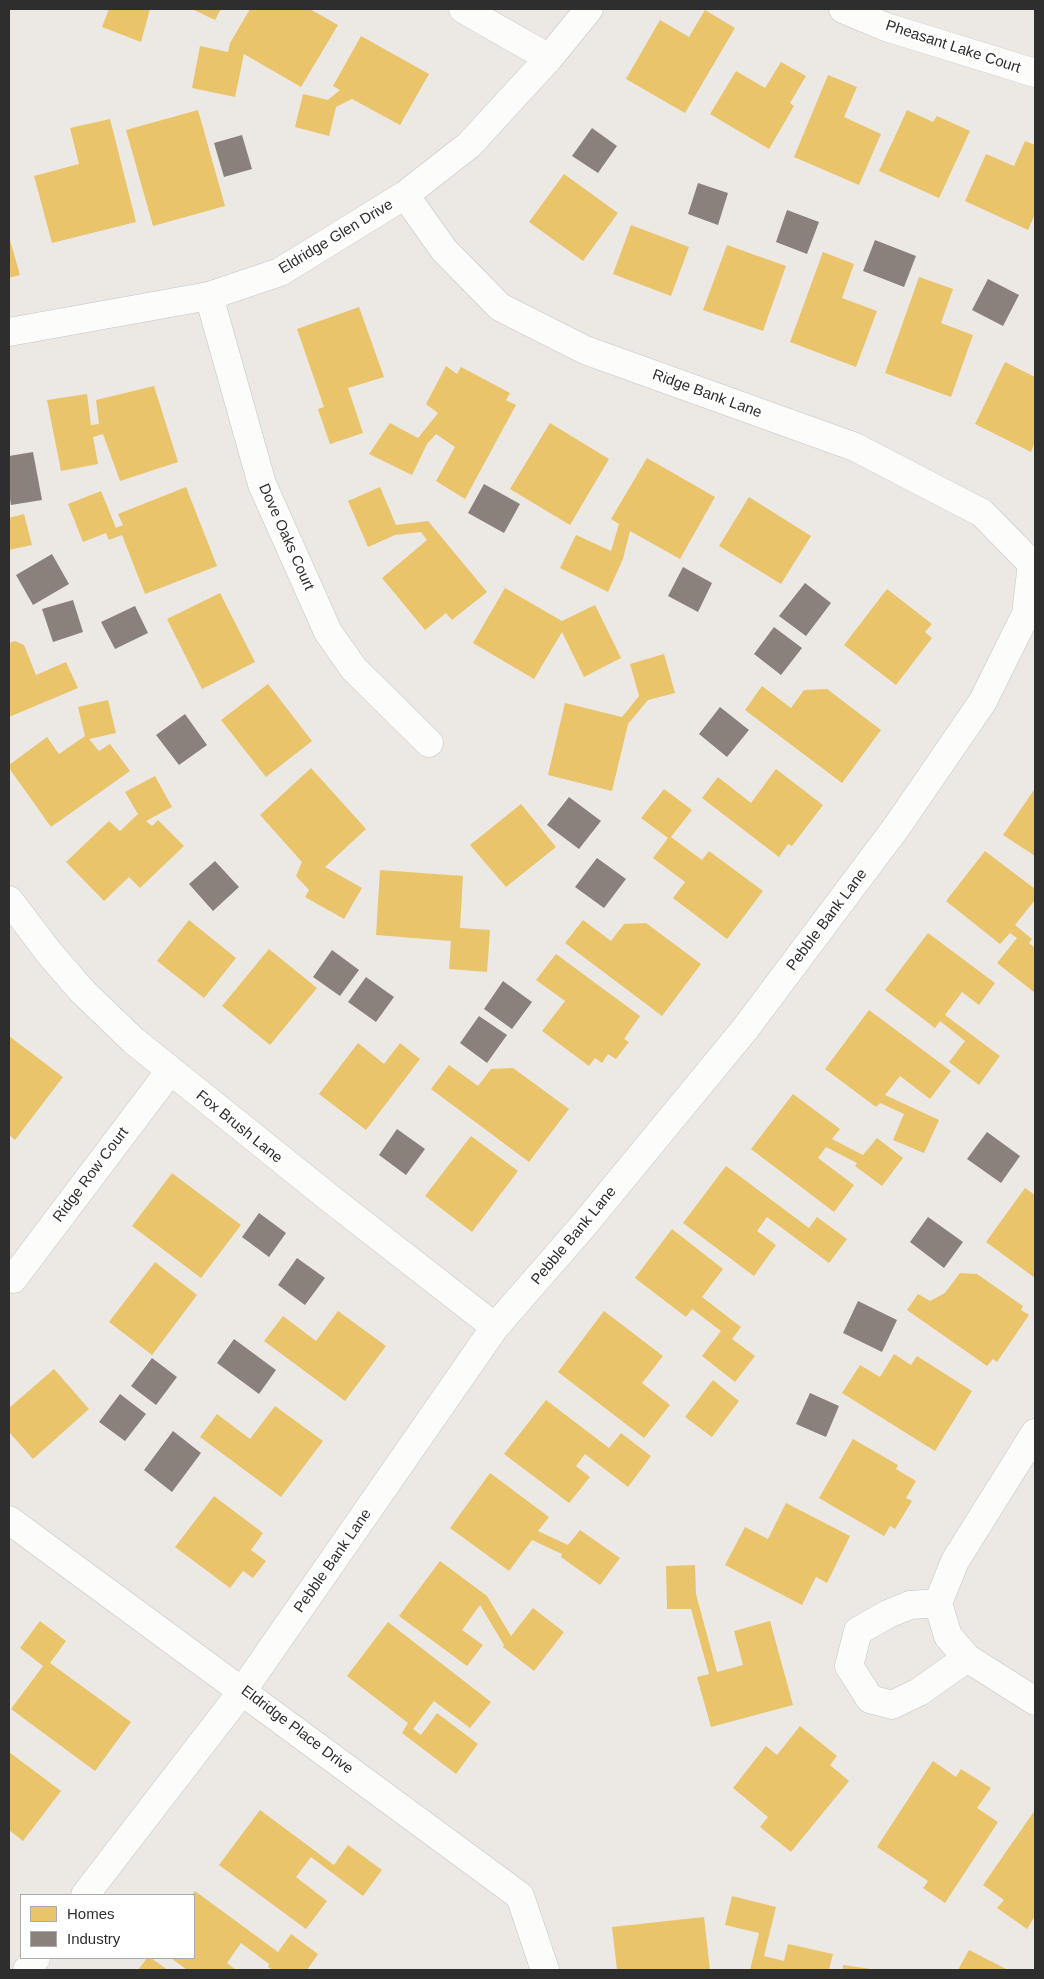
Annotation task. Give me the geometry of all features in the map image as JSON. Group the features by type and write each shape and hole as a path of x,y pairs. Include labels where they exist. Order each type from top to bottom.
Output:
{"street":[{"path":"463,9 549,58"},
{"name":"Eldridge Glen Drive","path":"9,332 208,296 280,272 405,194 469,145 549,58 589,9"},
{"name":"Pheasant Lake Court","path":"843,9 886,27 1035,73"},
{"name":"Ridge Bank Lane","path":"405,194 444,250 500,307 585,350 855,448 982,513 1032,564"},
{"name":"Dove Oaks Court","path":"208,296 262,484 328,632 354,669 429,743"},
{"name":"Pebble Bank Lane","path":"86,1894 243,1690 495,1327 583,1226 745,1029 898,824 983,701 1026,614 1032,564"},
{"name":"Fox Brush Lane","path":"9,900 50,954 83,992 134,1041 495,1327"},
{"name":"Ridge Row Court","path":"13,1279 170,1071"},
{"path":"1035,1433 955,1561 938,1604 948,1636 967,1658 1035,1701"},
{"name":"Eldridge Place Drive","path":"9,1520 243,1690 520,1896 545,1970"},
{"path":"938,1604 910,1605 888,1614 858,1631 849,1666 870,1699 892,1705 919,1692 967,1658"},
{"path":"27,1970 35,1959"}],"building: Homes":[{"path":"109,9 150,9 141,42 102,27"},
{"path":"192,9 221,9 215,20"},
{"path":"250,9 310,9 338,25 301,87 244,54 235,97 192,88 200,46 228,52 230,43"},
{"path":"705,10 735,28 685,113 626,79 660,20 689,37"},
{"path":"361,36 429,74 400,125 352,99 336,107 329,136 295,127 303,94 328,100 340,90 333,86"},
{"path":"781,62 806,76 790,103 794,106 769,149 710,114 736,71 765,88"},
{"path":"828,75 857,87 844,117 881,134 859,185 794,157"},
{"path":"198,110 225,206 153,226 126,130"},
{"path":"907,110 933,122 937,116 970,131 939,198 879,171"},
{"path":"110,119 136,222 52,243 34,176 79,164 70,128"},
{"path":"1025,141 1035,145 1035,214 1028,230 965,201 986,154 1014,166"},
{"path":"564,174 618,213 583,261 529,222"},
{"path":"631,225 689,247 671,296 613,274"},
{"path":"9,237 20,275 9,278"},
{"path":"727,245 786,266 763,331 703,310"},
{"path":"823,252 854,264 842,298 877,311 856,367 790,342"},
{"path":"919,277 953,289 941,323 973,335 951,397 885,373"},
{"path":"359,307 384,377 348,388 363,433 330,444 318,409 324,407 297,329"},
{"path":"1005,362 1035,377 1035,442 1031,452 975,424"},
{"path":"446,366 457,374 461,367 510,393 506,400 516,405 465,499 436,481 455,447 436,434 427,444 412,475 369,454 390,423 418,438 438,413 426,404"},
{"path":"154,386 178,462 120,481 103,434 93,437 98,464 61,471 47,400 87,394 91,425 99,424 96,400"},
{"path":"550,423 609,459 570,525 510,489"},
{"path":"647,458 715,497 680,559 630,531 623,559 608,592 560,568 576,535 611,551 619,524 611,519"},
{"path":"186,487 217,566 145,594 122,535 109,540 106,533 83,542 68,504 101,491 116,528 123,525 118,514"},
{"path":"380,487 396,525 428,521 487,592 452,620 446,613 425,630 382,578 427,540 421,532 395,535 368,547 348,501"},
{"path":"749,497 811,536 781,584 719,546"},
{"path":"24,514 32,545 9,550 9,518"},
{"path":"505,588 562,621 595,605 621,658 584,677 562,632 534,679 473,643"},
{"path":"887,589 932,624 925,632 932,638 896,685 844,645"},
{"path":"220,593 255,662 202,689 167,619"},
{"path":"15,641 24,645 36,675 66,662 78,688 9,717 9,643"},
{"path":"664,654 675,693 648,700 628,724 612,791 548,775 565,703 622,717 639,696 630,664"},
{"path":"268,684 312,741 266,777 221,720"},
{"path":"762,686 791,708 804,690 827,689 881,730 842,783 745,710"},
{"path":"108,700 116,733 89,739 99,751 110,744 130,771 51,827 9,768 9,765 47,737 59,754 85,736 78,707"},
{"path":"311,768 366,829 325,867 362,888 344,919 305,897 309,890 296,876 302,862 260,815"},
{"path":"776,769 823,805 792,846 788,844 779,857 702,798 718,777 751,803"},
{"path":"155,776 172,807 146,821 152,826 158,820 184,846 140,888 129,877 104,901 66,862 109,821 120,831 138,814 125,792"},
{"path":"664,789 692,810 671,837 702,860 709,851 763,891 727,939 673,898 685,882 653,858 668,838 641,818"},
{"path":"1035,791 1035,856 1003,835"},
{"path":"521,804 556,847 506,887 470,845"},
{"path":"985,851 1035,889 1035,900 1015,925 1032,939 1029,943 1035,948 1035,993 997,963 1017,938 1010,933 1000,944 946,901"},
{"path":"380,870 463,876 460,928 490,930 487,972 449,969 451,941 376,935"},
{"path":"189,920 236,958 204,998 157,961"},
{"path":"583,920 611,941 624,924 646,923 701,964 662,1016 565,943"},
{"path":"928,933 995,983 979,1005 962,992 945,1015 1000,1056 979,1085 949,1062 965,1041 940,1021 935,1028 885,990"},
{"path":"269,949 317,988 270,1045 222,1006"},
{"path":"556,954 640,1016 624,1039 629,1042 616,1059 608,1054 602,1063 595,1058 589,1066 542,1031 565,1001 536,980"},
{"path":"869,1010 951,1071 930,1099 900,1076 885,1095 939,1120 924,1153 893,1140 904,1114 880,1103 876,1107 825,1069"},
{"path":"9,1036 63,1077 15,1140 9,1135"},
{"path":"358,1043 384,1064 400,1043 420,1059 366,1130 319,1094"},
{"path":"449,1065 478,1086 491,1069 513,1068 569,1109 529,1162 431,1089"},
{"path":"793,1094 840,1129 832,1139 863,1155 877,1138 903,1158 882,1186 855,1166 857,1163 826,1147 818,1158 854,1185 834,1212 751,1149"},
{"path":"471,1136 518,1171 472,1232 425,1196"},
{"path":"726,1166 809,1228 817,1217 847,1239 829,1263 767,1217 757,1231 776,1245 754,1276 683,1223"},
{"path":"172,1173 241,1225 201,1278 132,1226"},
{"path":"1025,1188 1035,1195 1035,1278 986,1242"},
{"path":"672,1229 723,1269 702,1297 741,1327 732,1339 755,1356 735,1382 702,1356 721,1331 692,1309 686,1317 635,1278"},
{"path":"155,1262 197,1295 152,1355 109,1322"},
{"path":"960,1273 977,1274 1023,1306 1021,1310 1029,1315 997,1362 993,1359 987,1366 907,1310 918,1294 930,1301 945,1293"},
{"path":"338,1311 386,1346 345,1401 264,1341 283,1316 316,1341"},
{"path":"604,1311 663,1356 642,1383 670,1405 644,1438 558,1372"},
{"path":"894,1354 911,1365 917,1356 972,1391 935,1451 842,1393 860,1365 880,1377"},
{"path":"54,1369 89,1409 33,1459 9,1432 9,1408"},
{"path":"713,1380 739,1401 712,1437 685,1417"},
{"path":"546,1400 609,1448 621,1433 651,1456 628,1487 585,1454 576,1466 590,1477 569,1503 504,1454"},
{"path":"275,1406 323,1441 281,1497 200,1437 217,1414 250,1439"},
{"path":"853,1439 898,1465 896,1469 916,1481 906,1498 912,1501 895,1529 890,1526 884,1536 819,1498"},
{"path":"490,1473 549,1517 538,1531 568,1545 580,1530 620,1558 600,1585 561,1557 562,1554 532,1540 509,1571 450,1528"},
{"path":"214,1496 263,1533 251,1550 266,1561 253,1578 243,1571 230,1588 175,1547"},
{"path":"786,1503 850,1536 827,1583 816,1577 802,1605 725,1565 745,1527 768,1539"},
{"path":"440,1561 487,1596 511,1636 533,1608 564,1632 534,1671 503,1647 504,1645 480,1605 462,1630 483,1645 467,1666 399,1616"},
{"path":"695,1565 696,1594 717,1672 743,1665 734,1631 770,1621 793,1705 711,1727 697,1677 709,1674 691,1609 667,1609 666,1566"},
{"path":"40,1621 66,1641 50,1663 131,1722 95,1771 11,1709 43,1666 20,1648"},
{"path":"388,1622 491,1702 470,1728 434,1701 413,1729 421,1735 437,1713 478,1744 456,1774 402,1733 408,1723 347,1676"},
{"path":"800,1726 837,1756 830,1765 849,1781 791,1852 760,1827 768,1817 733,1788 766,1746 777,1755"},
{"path":"9,1752 61,1791 23,1841 9,1830"},
{"path":"933,1761 956,1777 961,1769 991,1788 977,1808 998,1822 945,1903 923,1888 928,1881 877,1847"},
{"path":"260,1810 334,1865 348,1845 382,1870 363,1896 311,1857 296,1877 327,1901 306,1929 219,1865"},
{"path":"1035,1810 1035,1916 1027,1929 997,1908 1004,1900 983,1885"},
{"path":"195,1891 278,1952 291,1934 318,1954 307,1970 273,1970 268,1967 269,1964 241,1943 227,1963 236,1970 187,1970 172,1959 195,1959 195,1894 193,1894"},
{"path":"732,1896 776,1907 764,1956 784,1961 788,1944 833,1954 829,1970 750,1970 759,1933 725,1925"},
{"path":"704,1917 710,1970 617,1970 612,1927"},
{"path":"969,1950 1008,1970 958,1970"},
{"path":"146,1959 152,1959 168,1970 138,1970"},
{"path":"843,1965 871,1969 843,1970"}],"building: Industry":[{"path":"592,128 617,146 598,173 572,156"},
{"path":"242,135 252,169 224,177 214,143"},
{"path":"698,183 728,193 718,225 688,214"},
{"path":"787,210 819,222 807,254 776,242"},
{"path":"875,240 916,256 904,287 863,271"},
{"path":"988,279 1019,295 1003,326 972,310"},
{"path":"33,452 42,500 11,505 9,494 9,456"},
{"path":"484,484 520,504 504,533 468,513"},
{"path":"52,554 69,584 33,605 16,575"},
{"path":"683,567 712,583 698,612 668,596"},
{"path":"805,583 831,603 806,636 779,616"},
{"path":"73,600 83,632 53,642 42,609"},
{"path":"135,606 148,633 115,649 101,622"},
{"path":"774,627 802,648 781,675 754,654"},
{"path":"720,707 749,730 727,757 699,734"},
{"path":"185,714 207,745 179,765 156,735"},
{"path":"569,797 601,821 579,849 547,825"},
{"path":"597,858 626,879 604,908 575,887"},
{"path":"215,861 239,887 213,911 189,884"},
{"path":"332,950 359,970 340,996 313,977"},
{"path":"366,977 394,997 376,1022 348,1002"},
{"path":"503,981 532,1002 512,1029 484,1009"},
{"path":"479,1016 507,1035 487,1063 460,1043"},
{"path":"397,1129 425,1149 406,1175 379,1155"},
{"path":"987,1132 1020,1156 1001,1183 967,1159"},
{"path":"259,1213 286,1233 269,1257 242,1237"},
{"path":"928,1217 963,1242 944,1268 910,1242"},
{"path":"297,1258 325,1278 305,1305 278,1285"},
{"path":"858,1301 897,1320 882,1352 843,1333"},
{"path":"234,1339 276,1370 259,1394 217,1363"},
{"path":"152,1358 177,1377 156,1405 131,1386"},
{"path":"810,1393 839,1406 826,1437 796,1424"},
{"path":"120,1394 146,1414 125,1441 99,1422"},
{"path":"173,1431 201,1453 172,1492 144,1470"}]}
